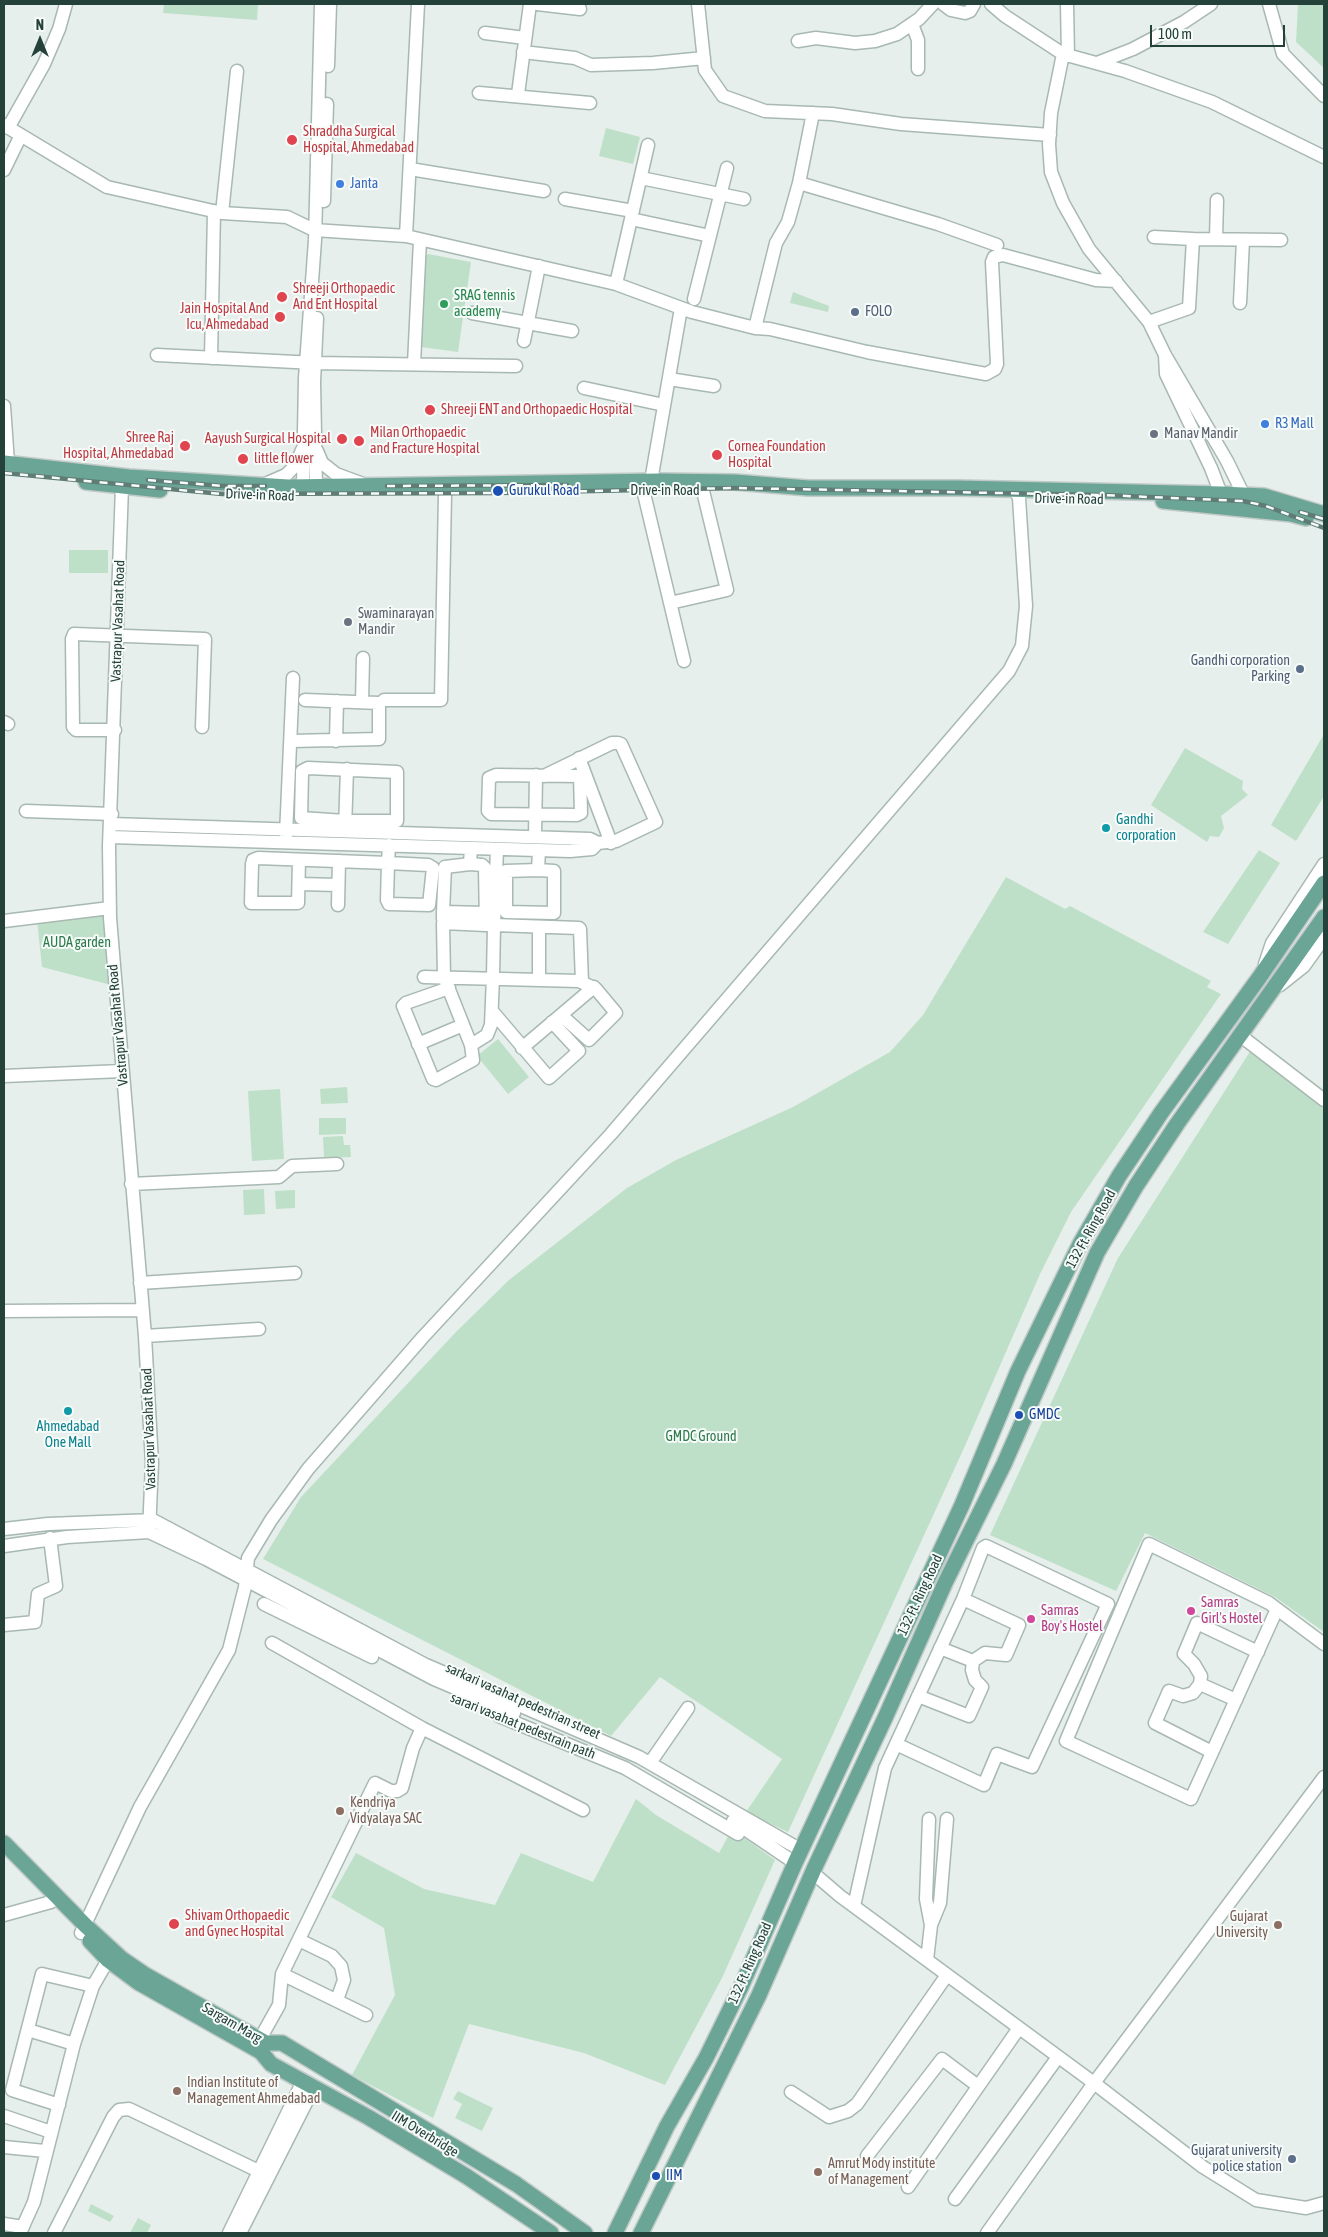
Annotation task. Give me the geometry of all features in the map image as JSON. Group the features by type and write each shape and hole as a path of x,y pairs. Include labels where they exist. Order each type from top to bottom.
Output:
{"main road":[{"name":"Drive-in Road","path":"5,466 122,487 445,494 645,484 703,491 808,497 1017,493"},
{"name":"Drive-in Road","path":"5,466 310,491 369,486 735,482 808,488 1017,493 1224,501 1250,511 1292,514 1324,524"},
{"path":"1224,501 1245,495 1264,496 1324,514"},
{"name":"132 Ft. Ring Road","path":"615,2233 667,2126 706,2058 741,1987 796,1851 962,1505 1018,1372 1080,1244 1119,1176 1161,1113 1260,978 1324,883"},
{"name":"132 Ft. Ring Road","path":"641,2233 759,1995 812,1872 885,1718 945,1583 1004,1464 1097,1253 1141,1179 1273,990 1321,928"},
{"name":"Sargam Marg","path":"4,1843 83,1929 111,1956 262,2045 271,2064 307,2077 466,2176 551,2233"},
{"name":"Sargam Marg","path":"4,1856 51,1902 83,1929"},
{"name":"Sargam Marg","path":"262,2045 282,2043 516,2184 585,2233"},
{"name":"IIM Overbridge","path":"307,2077 451,2159 565,2233"},
{"name":"IIM Overbridge","path":"307,2077 363,2097 487,2172 577,2233"}],"street":[{"path":"66,4 59,29 44,64 6,126 107,187 218,212 287,217 318,230 406,236 616,284 681,308 755,328 770,329 867,352 986,374 995,369 997,364 992,262 994,257 1003,255 1096,280 1116,282"},
{"path":"318,230 321,4"},
{"path":"310,491 310,363 330,4"},
{"path":"406,236 418,4"},
{"path":"518,94 530,4"},
{"path":"537,4 580,9"},
{"path":"698,4 705,70 723,96 765,111 813,113 901,124 1050,135"},
{"path":"798,42 816,38 855,43 875,41 897,34 912,24 933,4"},
{"path":"942,4 951,10 965,13 970,11 974,4"},
{"path":"991,4 1005,16 1065,55 1126,71 1212,102 1324,156"},
{"path":"1067,4 1065,55 1051,113 1051,172 1063,203 1090,249 1149,322 1165,354 1173,365 1245,495 1250,511"},
{"path":"1097,64 1133,49 1184,22 1211,4"},
{"path":"1268,4 1283,54 1324,96"},
{"path":"912,24 918,40 918,69"},
{"path":"485,33 525,38"},
{"path":"524,52 575,58 591,65 653,63 704,58"},
{"path":"211,358 218,212 237,71"},
{"path":"479,92 518,94 590,102"},
{"path":"755,328 776,242 788,222 799,183 813,113"},
{"path":"4,170 21,135"},
{"path":"616,284 648,145"},
{"path":"694,299 727,168"},
{"path":"410,169 544,191"},
{"path":"641,178 744,199"},
{"path":"799,183 938,224 997,245"},
{"path":"565,199 710,236"},
{"path":"1216,239 1217,200"},
{"path":"1154,237 1282,240"},
{"path":"1149,322 1189,308 1193,239"},
{"path":"414,364 420,240"},
{"path":"1240,303 1243,240"},
{"path":"524,341 539,266"},
{"path":"681,308 664,405 645,484 684,661"},
{"path":"472,314 572,332"},
{"path":"1165,354 1166,374 1224,501"},
{"path":"157,355 310,363 516,366"},
{"path":"668,379 714,386"},
{"path":"584,388 664,405"},
{"path":"4,406 5,466"},
{"path":"310,446 322,463 336,474 369,486"},
{"path":"260,486 286,475 310,446"},
{"name":"Vastrapur Vasahat Road","path":"122,487 110,908 131,1184 145,1336 152,1463 150,1526"},
{"path":"670,603 727,590 703,491"},
{"path":"83,1929 140,1807 230,1650 249,1575 248,1558 259,1538 308,1469 423,1337 611,1134 1009,672 1022,646 1026,606 1017,493"},
{"path":"384,700 441,700 445,494"},
{"path":"115,730 76,730 73,727 72,639 74,634 118,634 205,639 202,727"},
{"path":"362,702 363,658"},
{"path":"286,843 293,678"},
{"path":"291,741 378,739 380,704 305,700"},
{"path":"336,741 337,701"},
{"path":"299,860 299,901 296,905 254,904 250,900 253,860 258,858 388,863 431,866 433,872 431,903 426,906 389,904 387,900 388,863 388,833 397,820 397,772 308,768 302,771 300,816 304,819 388,833 471,848 570,851 592,849 653,825 656,820 621,744 612,744 540,776"},
{"path":"579,758 605,843"},
{"path":"345,826 347,769"},
{"path":"496,775 580,776 580,813 536,814 489,813 489,778 496,775"},
{"path":"535,837 540,776"},
{"path":"26,811 111,825 286,843 388,833 590,839 605,843"},
{"path":"111,825 286,829 345,826"},
{"path":"470,864 471,848"},
{"path":"489,921 497,848"},
{"path":"538,870 539,850"},
{"path":"338,905 339,861"},
{"path":"446,982 406,1003 404,1006 434,1080 473,1060 471,1045 446,982 443,917 445,867 470,864 482,865 485,868 493,977 492,1011 488,1032 471,1045"},
{"path":"1260,978 1272,943 1324,864"},
{"path":"554,913 554,871 506,871 505,912 554,913 562,917 565,928"},
{"path":"299,884 338,885"},
{"path":"4,920 110,908"},
{"path":"443,917 539,927 579,928 582,932 588,984 616,1013 591,1039 556,1019"},
{"path":"539,927 539,979"},
{"path":"424,976 446,982 493,977 588,984"},
{"path":"522,1048 556,1019 588,984"},
{"path":"492,1011 545,1075 551,1078 579,1051 556,1019"},
{"path":"418,1044 463,1025"},
{"path":"1241,1036 1324,1100"},
{"path":"4,1076 122,1071"},
{"path":"131,1184 279,1177 292,1166 337,1164"},
{"path":"140,1283 295,1273"},
{"path":"4,1311 142,1310"},
{"path":"145,1336 259,1329"},
{"path":"4,1530 57,1524 150,1526 249,1575 434,1679 630,1761 743,1828 796,1851"},
{"path":"4,1546 50,1538 150,1526"},
{"path":"4,1625 35,1622 38,1594 56,1586 50,1538"},
{"path":"1277,1609 1191,1799 1066,1740 1149,1544 1277,1609 1324,1644"},
{"path":"854,1906 885,1768 962,1599 983,1548 986,1546 1108,1604 1032,1767 997,1754 984,1785 896,1744"},
{"name":"sarkari vasahat pedestrian street","path":"249,1575 259,1569 273,1575 396,1644 651,1761"},
{"path":"918,1696 969,1716 982,1687 975,1680 972,1670 973,1662 985,1653 1006,1656 1019,1625 962,1599"},
{"name":"sarari vasahat pedestrain path","path":"264,1604 444,1693 625,1768 777,1856"},
{"path":"1212,1752 1155,1723 1169,1691 1182,1696 1193,1693 1200,1684 1200,1676 1194,1664 1184,1654 1197,1623 1258,1652"},
{"path":"272,1643 422,1728 583,1810"},
{"path":"940,1648 973,1662"},
{"path":"1200,1684 1236,1700"},
{"path":"688,1708 651,1761 796,1851"},
{"path":"262,2045 279,2005 282,1974 375,1783 391,1791 402,1788 413,1748 422,1728"},
{"path":"987,2233 1094,2083 1324,1777"},
{"path":"929,1819 926,1899 931,1924"},
{"path":"927,1960 931,1924 940,1902 947,1819"},
{"path":"812,1872 854,1906 1094,2083 1203,2167 1256,2200 1306,2208 1324,2203"},
{"path":"4,1915 51,1902"},
{"path":"299,1940 332,1956 341,1966 344,1980 337,2000"},
{"path":"4,2224 22,2230 34,2202 45,2151 74,2044 93,1986 111,1956"},
{"path":"59,2105 12,2090 42,1974 93,1986"},
{"path":"282,1974 366,2015"},
{"path":"791,2092 829,2118 848,2111 857,2104 947,1975"},
{"path":"908,2187 1020,2028"},
{"path":"28,2030 74,2044"},
{"path":"955,2199 1058,2057"},
{"path":"868,2156 942,2059 978,2086"},
{"path":"240,2233 307,2077"},
{"path":"54,2233 113,2117 119,2110 129,2109 264,2174"},
{"path":"4,2116 51,2132"},
{"path":"4,2147 45,2151"},
{"path":"229,2233 264,2174"}],"green space":[{"path":"164,4 258,4 257,20 163,13"},
{"path":"1298,4 1324,4 1324,68 1296,42"},
{"path":"606,128 640,137 633,164 599,156"},
{"name":"SRAG tennis academy","path":"428,254 471,262 458,352 421,347 424,258"},
{"path":"793,292 829,306 828,312 790,303"},
{"path":"69,550 108,550 108,573 69,573"},
{"path":"1324,734 1324,796 1296,841 1271,825"},
{"path":"1185,748 1243,781 1242,789 1248,795 1221,816 1224,828 1219,837 1210,836 1207,842 1151,805"},
{"path":"1259,850 1280,863 1228,944 1203,932"},
{"name":"GMDC Ground","path":"1006,877 1065,909 1070,906 1211,981 1207,987 1221,994 1071,1212 1040,1274 964,1448 788,1832 746,1812 782,1759 660,1677 611,1736 263,1559 301,1497 455,1333 509,1280 627,1188 676,1160 793,1107 890,1052 923,1015"},
{"name":"AUDA garden","path":"103,906 115,986 42,967 37,920"},
{"path":"498,1039 529,1077 508,1094 477,1056"},
{"path":"1251,1050 1324,1109 1324,1632 1275,1597 1145,1533 1116,1591 990,1535 1118,1258"},
{"path":"347,1087 348,1103 321,1104 320,1089"},
{"path":"280,1089 284,1159 252,1161 248,1091"},
{"path":"319,1118 346,1118 346,1134 319,1135"},
{"path":"343,1136 344,1145 350,1145 351,1157 324,1158 323,1137"},
{"path":"264,1189 265,1214 244,1215 243,1190"},
{"path":"295,1190 295,1208 276,1209 275,1191"},
{"path":"636,1799 656,1815 719,1853 732,1829 775,1860 722,1978 665,2085 584,2053 469,2024 433,2118 352,2075 395,1995 384,1928 331,1897 356,1853 424,1889 495,1905 521,1853 593,1882"},
{"path":"458,2091 493,2108 482,2131 455,2118 462,2104 453,2099"},
{"path":"91,2204 114,2216 110,2222 88,2211"},
{"path":"138,2218 151,2225 147,2233 130,2233"}],"railway":[{"path":"4,473 222,494 499,493 735,488 1103,495 1243,501 1266,506 1324,528"},
{"path":"148,480 223,486 265,486"},
{"path":"387,486 567,485"},
{"path":"1300,512 1324,519"}],"place":[{"name":"Shraddha Surgical Hospital, Ahmedabad","path":"292,140"},
{"name":"Janta","path":"340,184"},
{"name":"Shreeji Orthopaedic And Ent Hospital","path":"282,297"},
{"name":"SRAG tennis academy","path":"444,304"},
{"name":"FOLO","path":"855,312"},
{"name":"Jain Hospital And Icu, Ahmedabad","path":"280,317"},
{"name":"Shreeji ENT and Orthopaedic Hospital","path":"430,410"},
{"name":"R3 Mall","path":"1265,424"},
{"name":"Manav Mandir","path":"1154,434"},
{"name":"Aayush Surgical Hospital","path":"342,439"},
{"name":"Milan Orthopaedic and Fracture Hospital","path":"359,441"},
{"name":"Shree Raj Hospital, Ahmedabad","path":"185,446"},
{"name":"Cornea Foundation Hospital","path":"717,455"},
{"name":"little flower","path":"243,459"},
{"name":"Gurukul Road","path":"498,491"},
{"name":"Swaminarayan Mandir","path":"348,622"},
{"name":"Gandhi corporation Parking","path":"1300,669"},
{"name":"Gandhi corporation","path":"1106,828"},
{"name":"Ahmedabad One Mall","path":"68,1411"},
{"name":"GMDC","path":"1019,1415"},
{"name":"Samras Girl's Hostel","path":"1191,1611"},
{"name":"Samras Boy's Hostel","path":"1031,1619"},
{"name":"Kendriya Vidyalaya SAC","path":"340,1811"},
{"name":"Shivam Orthopaedic and Gynec Hospital","path":"174,1924"},
{"name":"Gujarat University","path":"1278,1925"},
{"name":"Indian Institute of Management Ahmedabad","path":"177,2091"},
{"name":"Gujarat university police station","path":"1292,2159"},
{"name":"Amrut Mody institute of Management","path":"818,2172"},
{"name":"IIM","path":"656,2176"}]}
